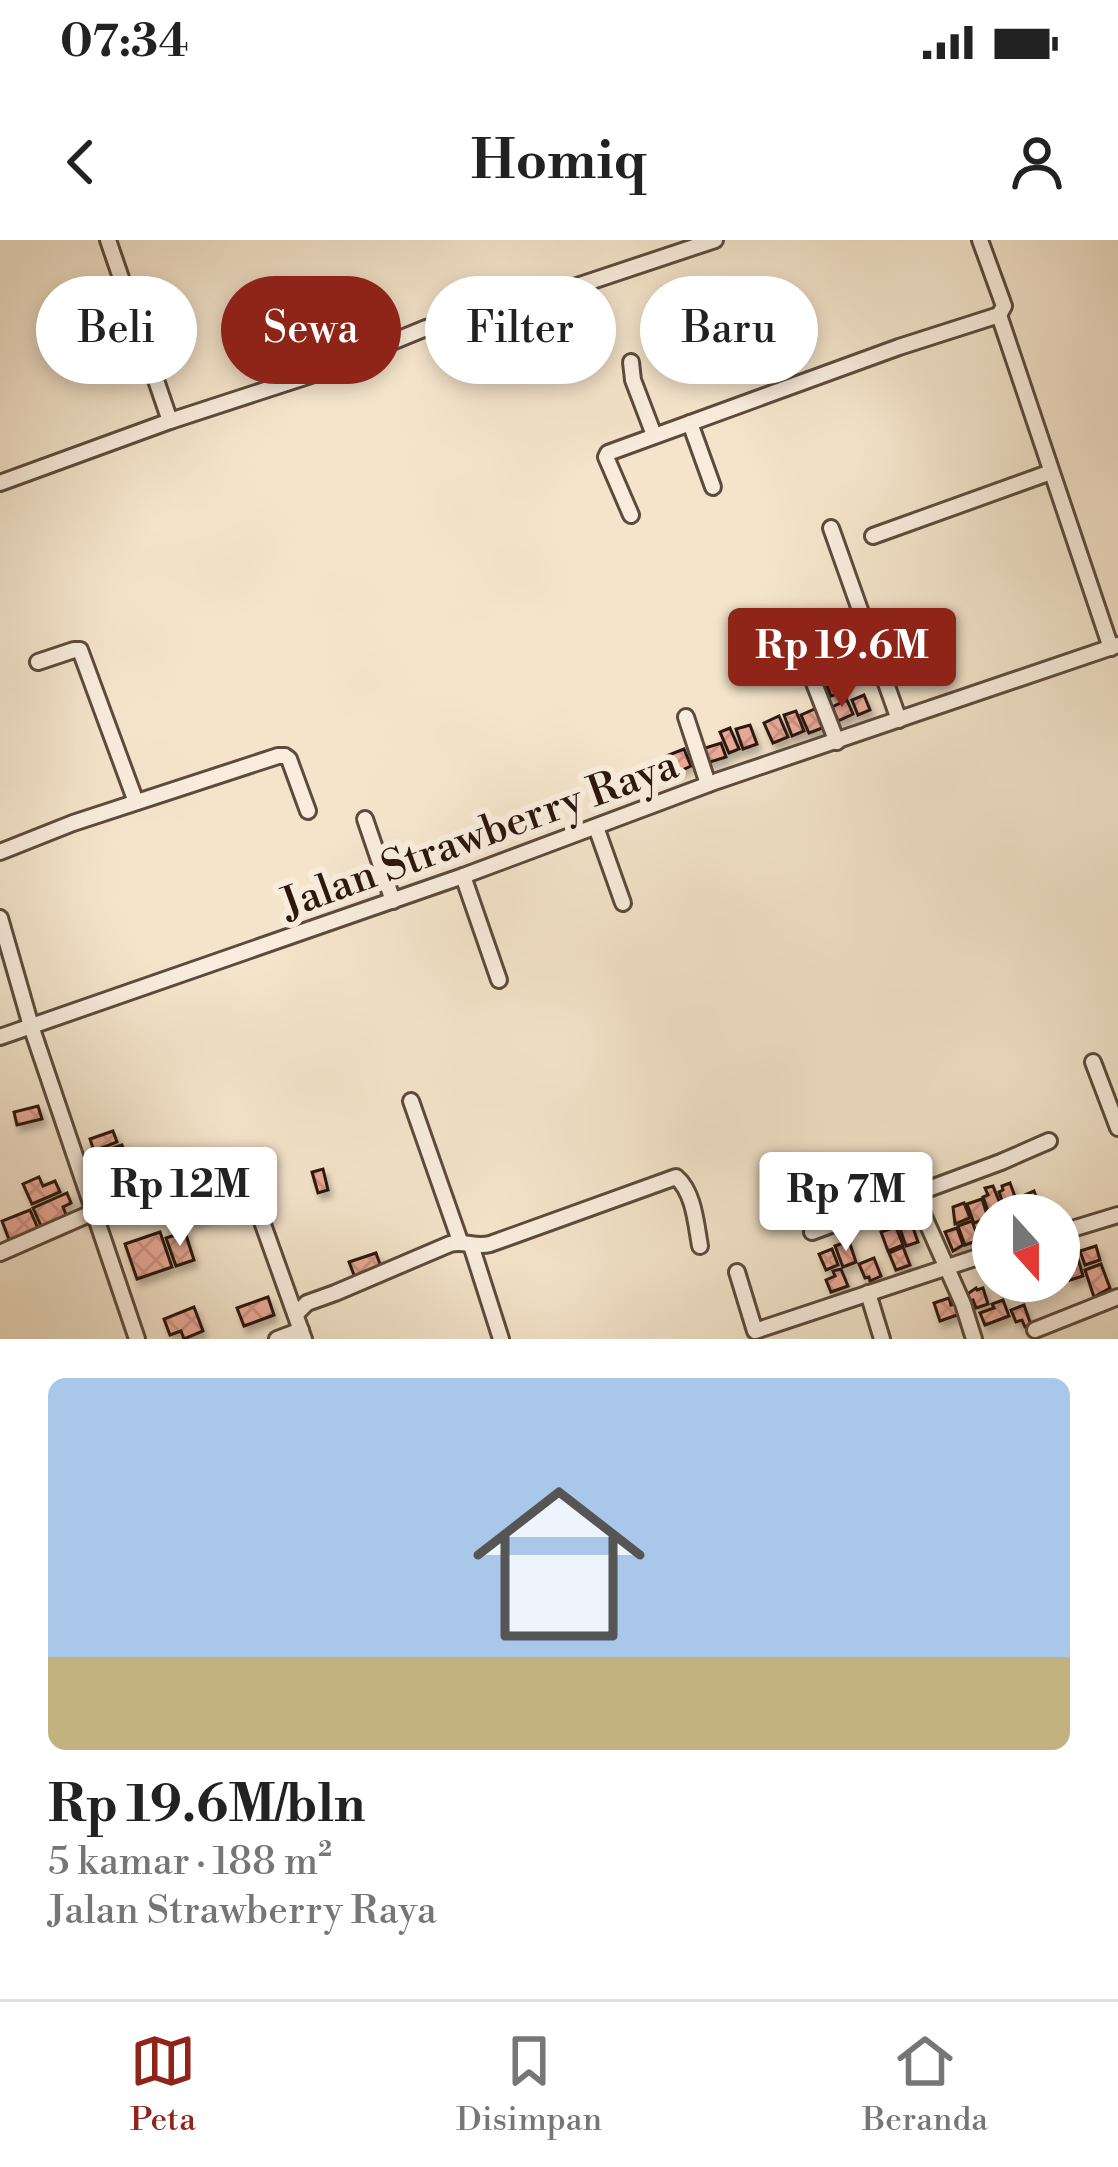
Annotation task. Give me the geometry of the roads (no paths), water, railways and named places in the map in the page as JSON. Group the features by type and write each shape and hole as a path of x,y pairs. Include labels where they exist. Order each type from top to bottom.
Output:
{"street":[{"path":"108,240 170,421"},
{"path":"0,483 314,374 426,328 541,298 715,240"},
{"path":"631,515 606,457 617,449 898,346 999,315 1004,306 980,240"},
{"path":"999,315 1116,646"},
{"path":"631,362 654,435"},
{"path":"690,423 713,487"},
{"path":"873,536 1052,472"},
{"path":"831,528 899,720"},
{"name":"Jalan Strawberry Raya","path":"0,1037 463,876 708,784 1116,646"},
{"path":"38,662 80,650 136,802"},
{"path":"805,660 837,742"},
{"path":"686,718 708,784"},
{"path":"0,852 73,823 284,756 308,812"},
{"path":"365,819 393,901"},
{"path":"596,826 622,903"},
{"path":"463,876 499,980"},
{"path":"0,918 137,1339"},
{"path":"1093,1062 1118,1128"},
{"path":"411,1101 501,1339"},
{"path":"812,1232 1049,1141"},
{"path":"0,1253 94,1211 239,1167 303,1335 277,1339"},
{"path":"296,1314 307,1303 465,1243 490,1244 676,1178 684,1183 700,1246"},
{"path":"914,1194 974,1339"},
{"path":"1080,1226 1118,1214"},
{"path":"737,1272 755,1331 972,1259"},
{"path":"868,1293 882,1339"},
{"path":"1035,1330 1118,1298"}]}
